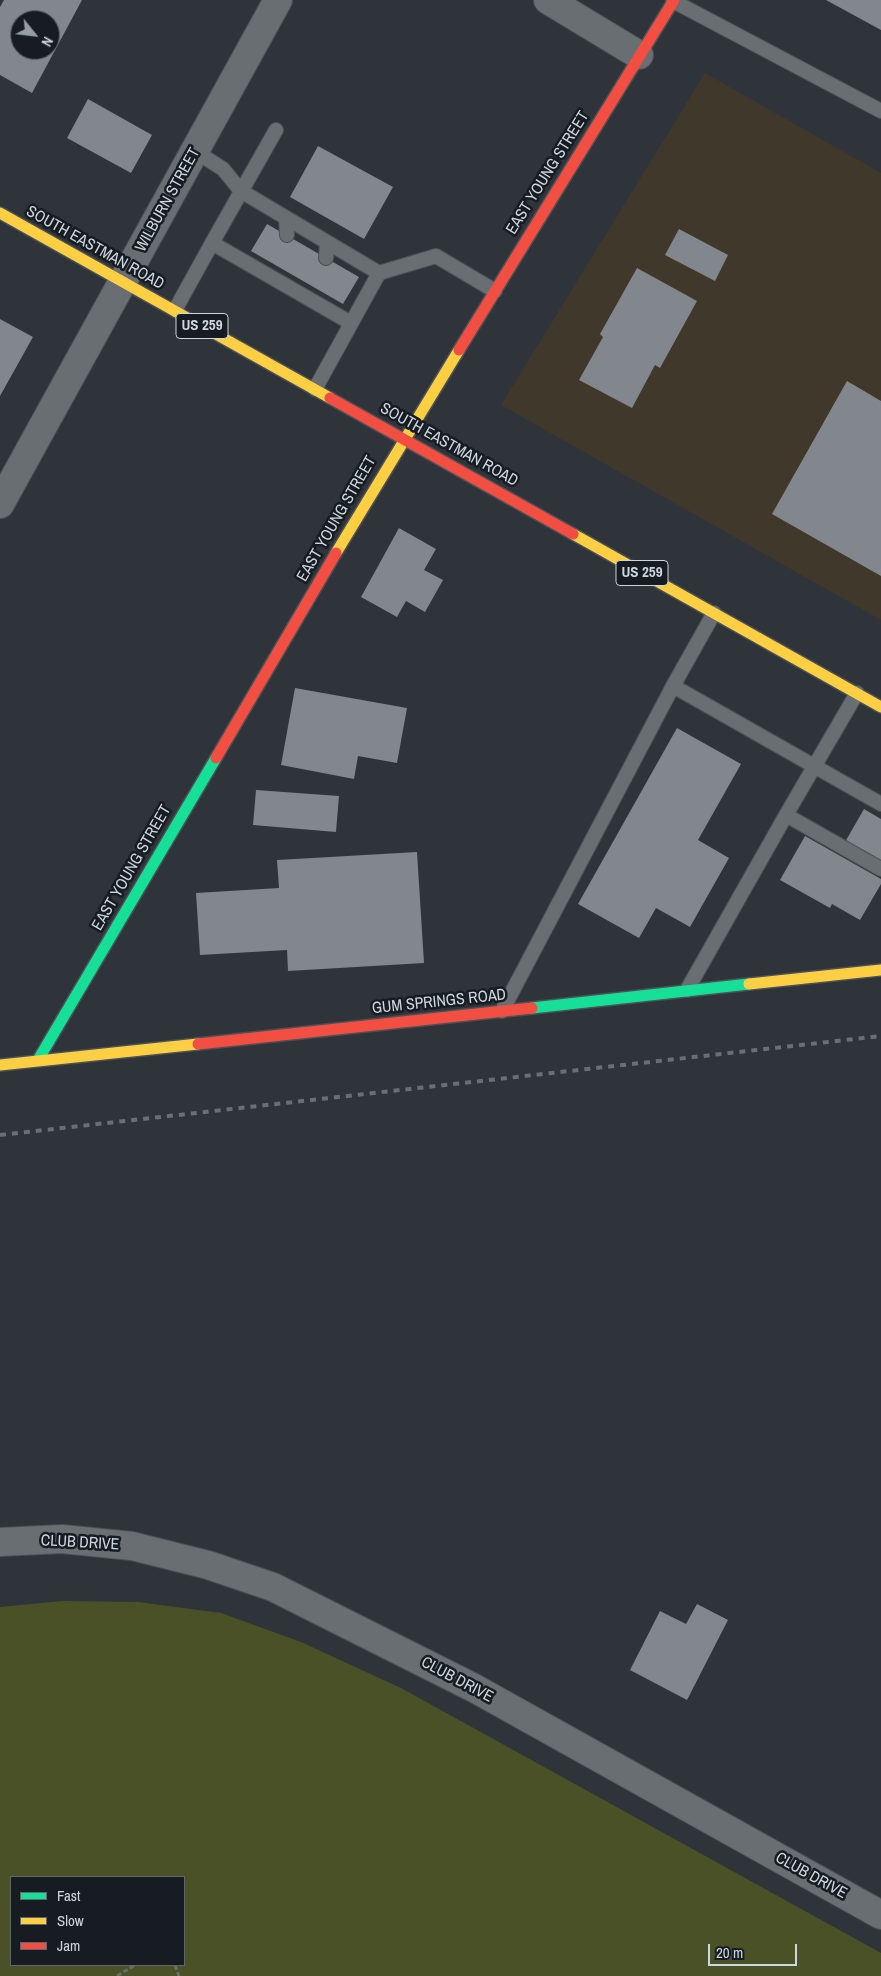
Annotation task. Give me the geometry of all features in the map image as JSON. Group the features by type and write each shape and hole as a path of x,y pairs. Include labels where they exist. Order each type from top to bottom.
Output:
{"street":[{"name":"WILBURN STREET","path":"0,504 278,0"},
{"path":"548,0 639,55"},
{"name":"EAST YOUNG STREET","path":"38,1060 404,438 673,0"},
{"name":"SOUTH EASTMAN ROAD","path":"0,213 881,707"},
{"name":"GUM SPRINGS ROAD","path":"0,1065 881,970"},
{"name":"CLUB DRIVE","path":"0,1542 62,1539 132,1546 208,1565 273,1587 474,1688 881,1915"}],"lane":[{"path":"673,0 881,111"},
{"path":"175,310 276,130"},
{"path":"194,151 224,169 241,191 380,273"},
{"path":"286,218 287,236"},
{"path":"212,243 286,286 322,299 351,323"},
{"path":"326,258 327,243"},
{"path":"315,389 380,273 436,256 495,290"},
{"path":"286,271 286,286"},
{"path":"502,1011 673,686 714,613"},
{"path":"673,686 881,804"},
{"path":"687,990 813,767 857,694"},
{"path":"786,815 881,869"}],"path":[{"path":"116,1976 133,1966"}],"shaded area":[{"path":"705,73 881,173 881,620 501,405"}],"green space":[{"path":"62,1601 138,1602 221,1613 301,1642 401,1688 881,1953 881,1976 0,1976 0,1607"}],"building":[{"path":"4,0 82,0 60,41 60,10 10,10 10,60 50,60 32,93 0,75 0,7"},
{"path":"826,0 881,0 881,30"},
{"path":"88,99 152,135 131,173 67,138"},
{"path":"318,146 393,187 364,239 290,197"},
{"path":"267,224 359,277 343,304 251,251"},
{"path":"679,229 728,255 715,281 665,255"},
{"path":"637,268 697,301 660,368 655,365 632,408 579,380 603,337 600,334"},
{"path":"0,319 33,337 0,396"},
{"path":"847,381 881,401 881,576 772,514"},
{"path":"399,528 436,549 424,570 443,580 425,612 406,601 397,617 361,597"},
{"path":"295,688 407,708 397,763 358,756 354,779 281,765"},
{"path":"677,728 741,764 698,840 729,858 690,927 656,908 639,938 578,904"},
{"path":"256,790 339,796 336,832 253,825"},
{"path":"864,809 881,819 881,863 845,842"},
{"path":"805,836 881,879 881,884 860,920 832,904 830,908 780,880"},
{"path":"417,852 424,963 288,971 287,950 200,955 196,893 279,888 277,860"},
{"path":"697,1604 728,1620 687,1700 630,1670 660,1611 686,1624"}],"railway":[{"path":"0,1135 881,1036"}],"traffic: fast":[{"path":"38,1060 216,758"},
{"path":"532,1008 749,984"}],"traffic: slow":[{"path":"0,213 330,398"},
{"path":"336,553 459,350"},
{"path":"573,534 881,707"},
{"path":"749,984 881,970"},
{"path":"0,1065 198,1044"}],"traffic: jam":[{"path":"459,350 674,0"},
{"path":"330,398 573,534"},
{"path":"216,758 336,553"},
{"path":"198,1044 532,1008"}]}
